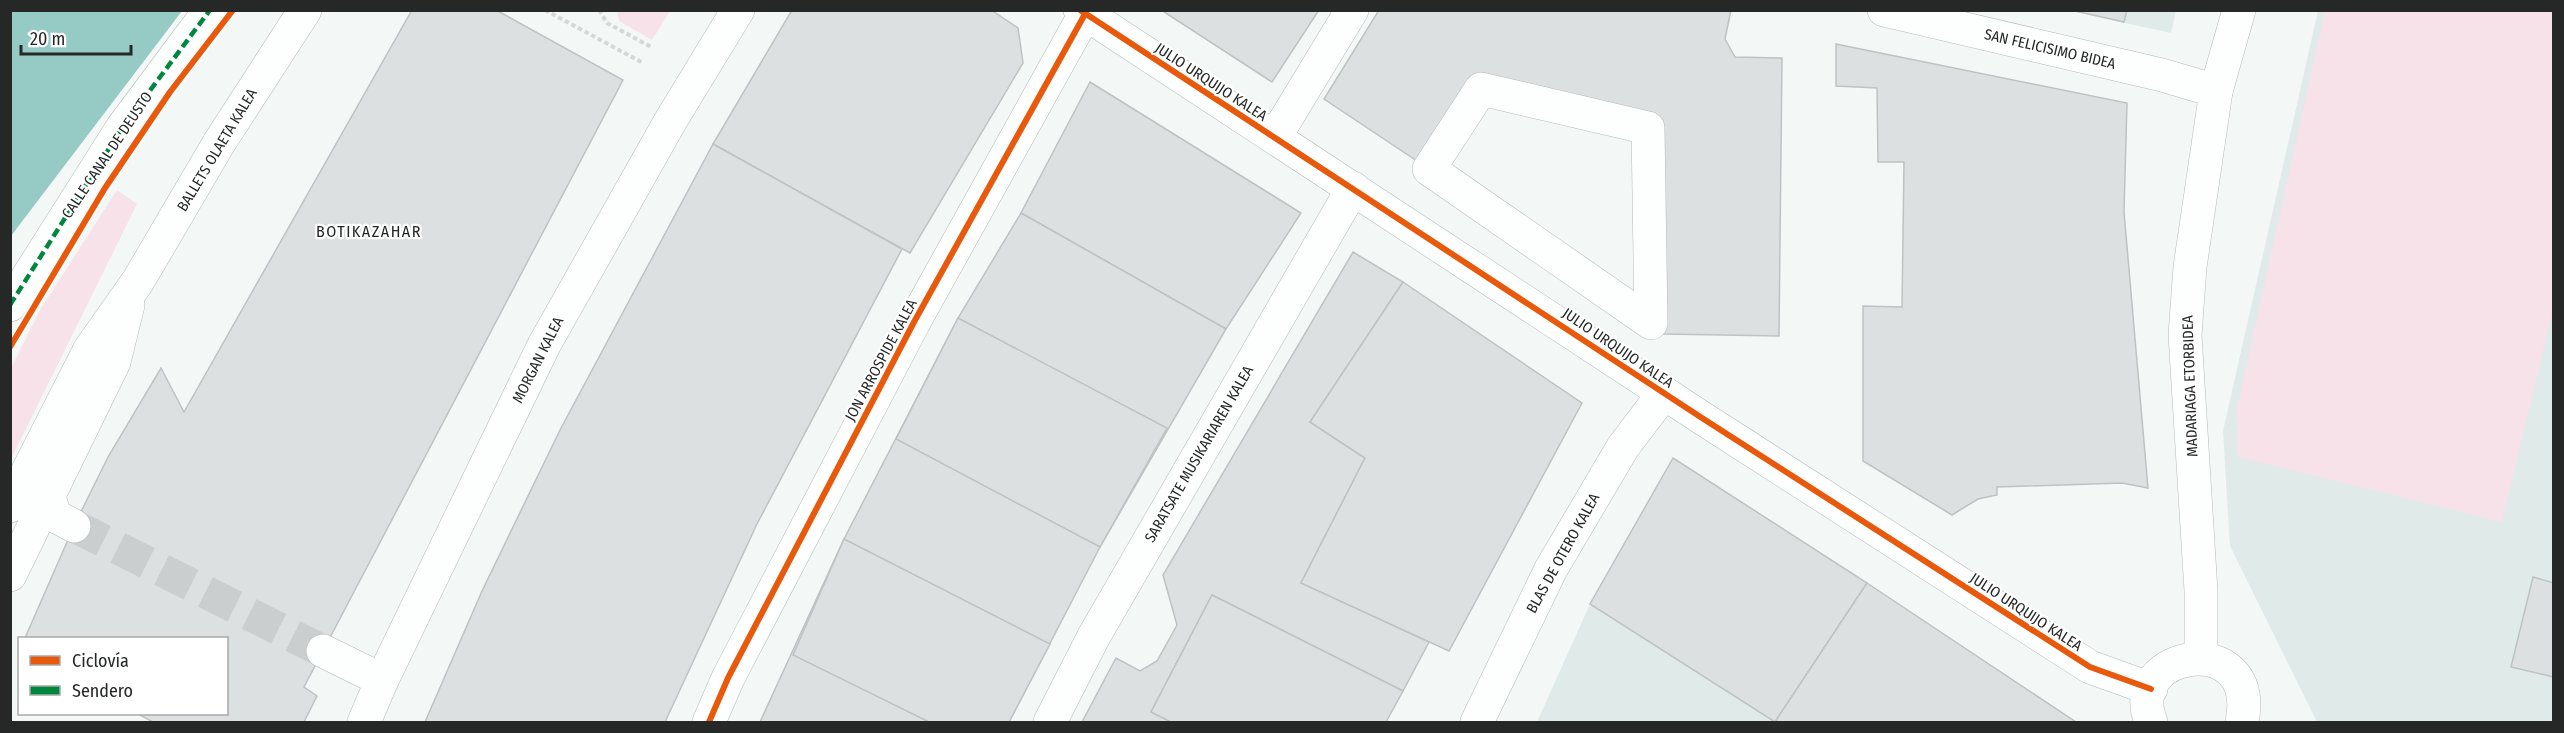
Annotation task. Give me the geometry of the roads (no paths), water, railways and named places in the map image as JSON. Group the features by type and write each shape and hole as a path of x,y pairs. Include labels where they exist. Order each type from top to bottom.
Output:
{"street":[{"name":"CALLE CANAL DE DEUSTO","path":"10,305 122,128 210,10"},
{"name":"BALLETS OLAETA KALEA","path":"10,506 90,348 131,291 219,143 305,10"},
{"name":"MORGAN KALEA","path":"364,723 382,680 544,345 671,120 738,10"},
{"path":"1275,137 1352,10"},
{"name":"SAN FELICISIMO BIDEA","path":"1884,10 2162,75 2216,91"},
{"name":"MADARIAGA ETORBIDEA","path":"2201,658 2201,591 2185,335 2190,267 2216,91 2239,10"},
{"name":"JULIO URQUIJO KALEA","path":"1082,12 1664,393 2090,667 2151,689"},
{"name":"JON ARROSPIDE KALEA","path":"709,723 728,678 914,322 1082,12"},
{"path":"1481,89 1648,128 1651,323 1430,169 1481,89"},
{"name":"SARATSATE MUSIKARIAREN KALEA","path":"1050,723 1094,636 1353,188"},
{"name":"BALLETS OLAETA KALEA","path":"10,575 114,362 131,291"},
{"name":"BLAS DE OTERO KALEA","path":"1477,723 1551,569 1623,447 1664,393"},
{"path":"49,497 55,516 74,526"},
{"path":"322,651 382,680"},
{"path":"2151,723 2148,703 2151,689 2159,675 2170,665 2185,659 2201,658 2228,670 2237,681 2243,695 2242,723"}],"water":[{"path":"10,11 182,11 11,236"}],"tunnel":[{"path":"74,526 323,651"}],"district":[{"name":"BOTIKAZAHAR","path":"369,231"}]}
